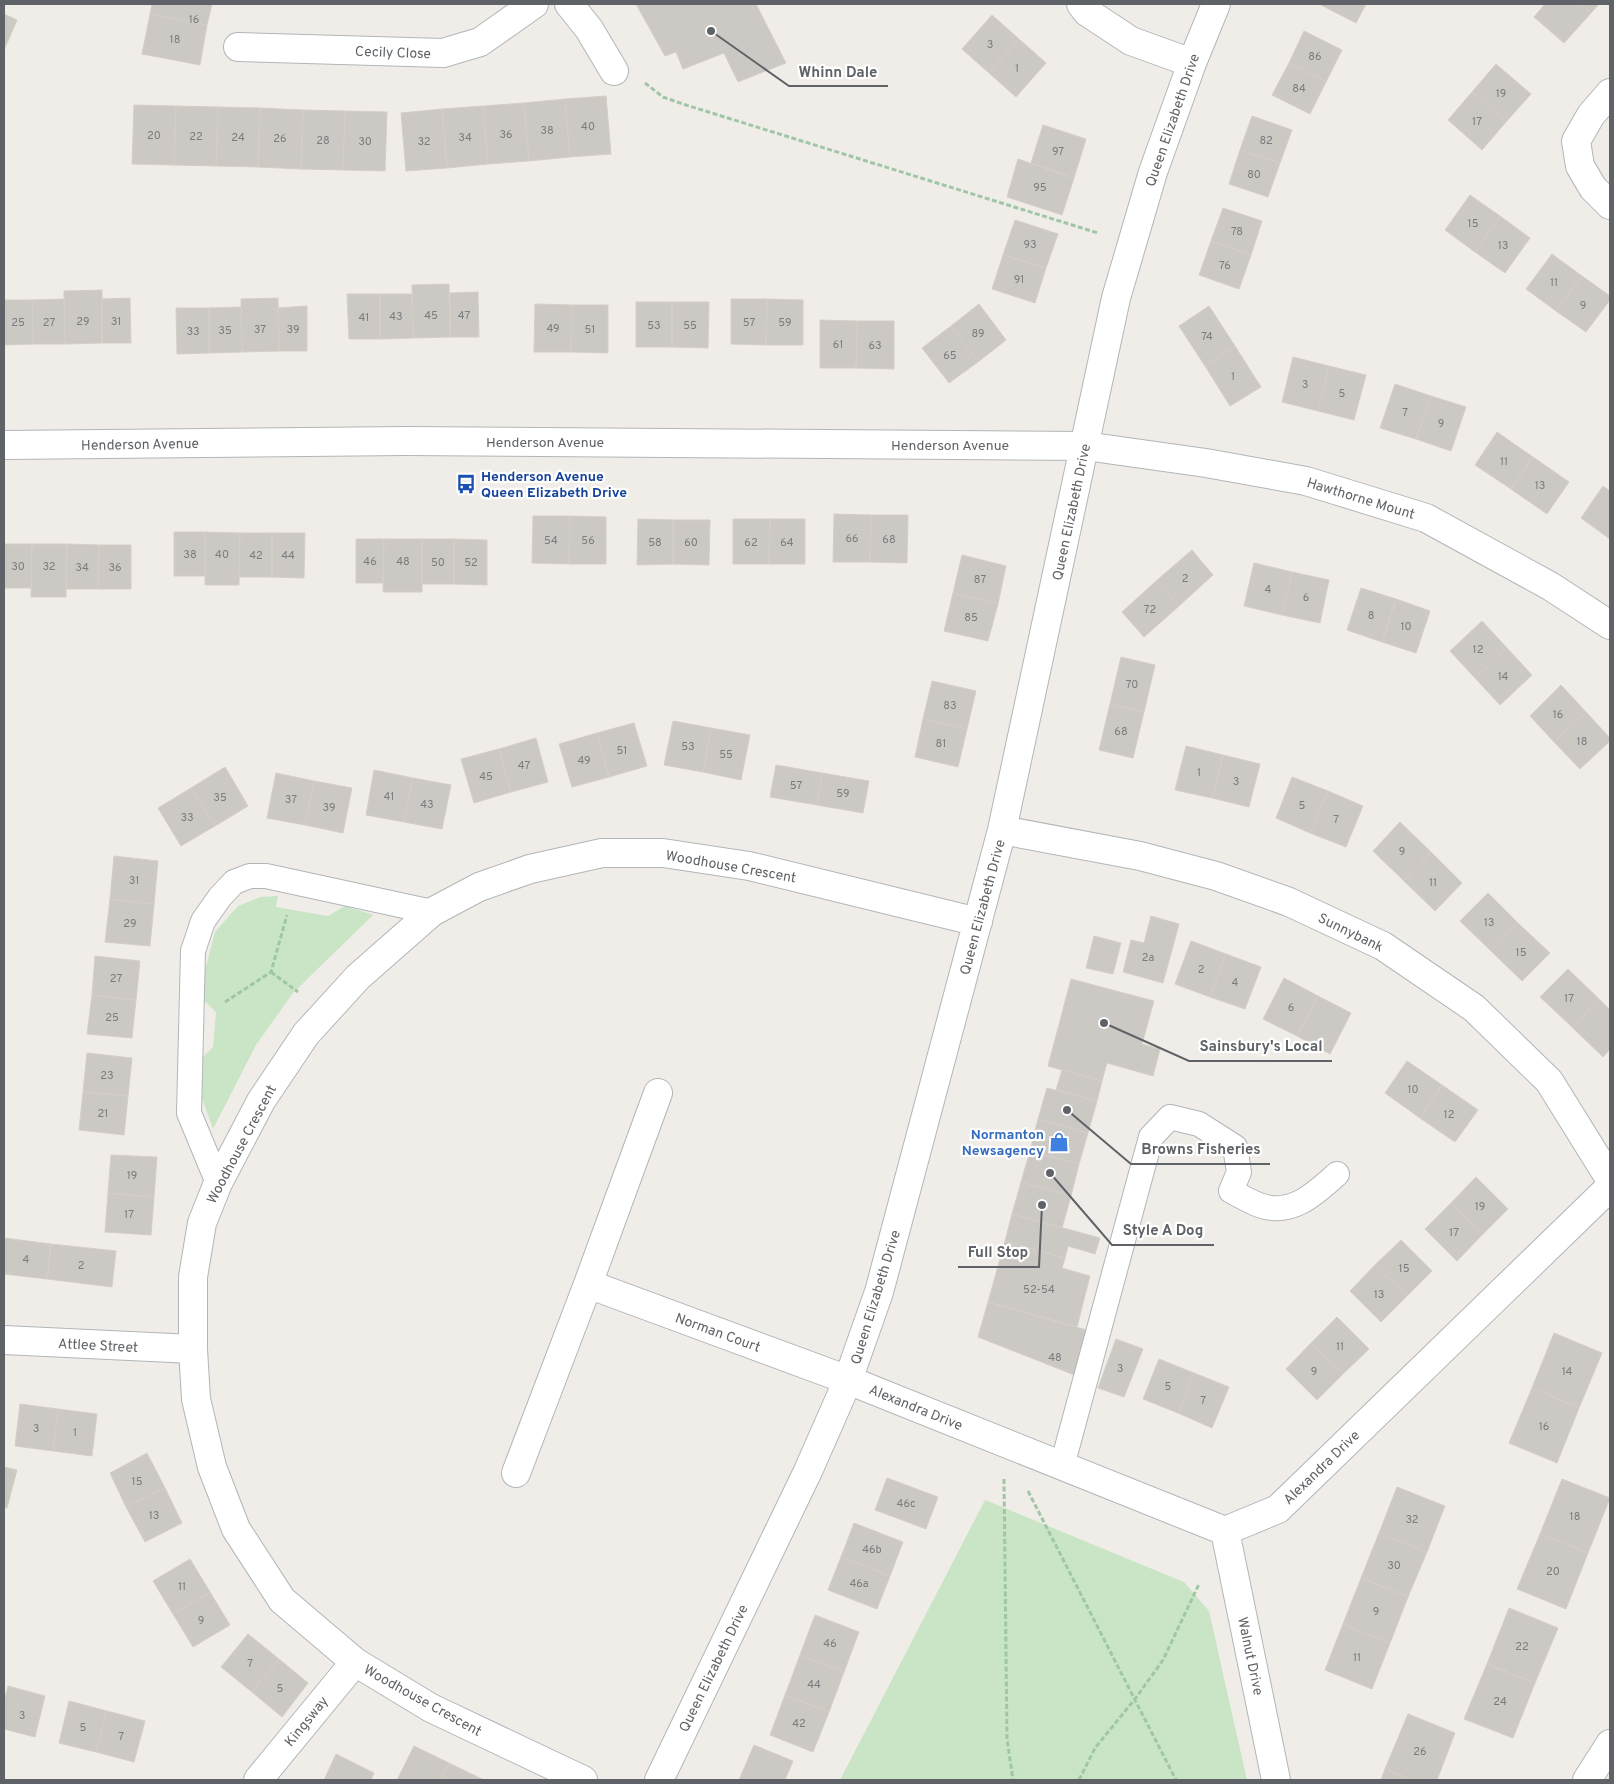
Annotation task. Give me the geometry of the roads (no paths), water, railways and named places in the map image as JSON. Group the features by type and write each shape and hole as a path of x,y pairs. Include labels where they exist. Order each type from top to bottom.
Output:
{"street":[{"name":"Cecily Close","path":"238,47 443,53 480,42 534,4"},
{"path":"569,4 589,29 614,71"},
{"path":"1081,4 1087,12 1131,41 1192,63"},
{"name":"Queen Elizabeth Drive","path":"659,1780 808,1471 848,1380 880,1292 1002,830 1116,298 1152,172 1216,4"},
{"path":"1610,93 1591,115 1576,141 1580,166 1592,188 1610,205"},
{"name":"Henderson Avenue","path":"4,446 416,442 1085,446"},
{"name":"Hawthorne Mount","path":"1085,446 1206,463 1306,481 1426,518 1550,586 1610,625"},
{"name":"Sunnybank","path":"1002,830 1140,856 1216,876 1289,902 1383,946 1474,1008 1549,1081 1610,1179"},
{"name":"Woodhouse Crescent","path":"582,1780 431,1708 355,1662 282,1600 236,1529 212,1467 196,1399 193,1349 193,1277 202,1223 218,1183 261,1101 306,1034 358,977 432,912 479,887 530,868 602,853 663,853 749,866 978,922"},
{"path":"516,1472 658,1094"},
{"name":"Alexandra Drive","path":"848,1380 1225,1531 1278,1509 1610,1187"},
{"name":"Norman Court","path":"588,1284 848,1380"},
{"name":"Attlee Street","path":"4,1340 193,1349"},
{"name":"Walnut Drive","path":"1225,1531 1276,1780"},
{"name":"Kingsway","path":"258,1780 355,1662"},
{"path":"1587,1780 1610,1744"}],"lane":[{"path":"218,1183 189,1113 193,951 204,921 220,897 234,882 250,876 266,876 432,912"},
{"path":"1062,1466 1151,1137 1170,1116 1199,1124 1235,1147 1239,1172 1231,1192 1261,1206 1286,1208 1310,1198 1337,1174"}],"place":[{"name":"Whinn Dale","path":"711,31"},
{"name":"Henderson Avenue Queen Elizabeth Drive","path":"466,484"},
{"name":"Sainsbury's Local","path":"1104,1023"},
{"name":"Browns Fisheries","path":"1067,1110"},
{"name":"Normanton Newsagency","path":"1059,1142"},
{"name":"Style A Dog","path":"1050,1173"},
{"name":"Full Stop","path":"1042,1205"}]}
